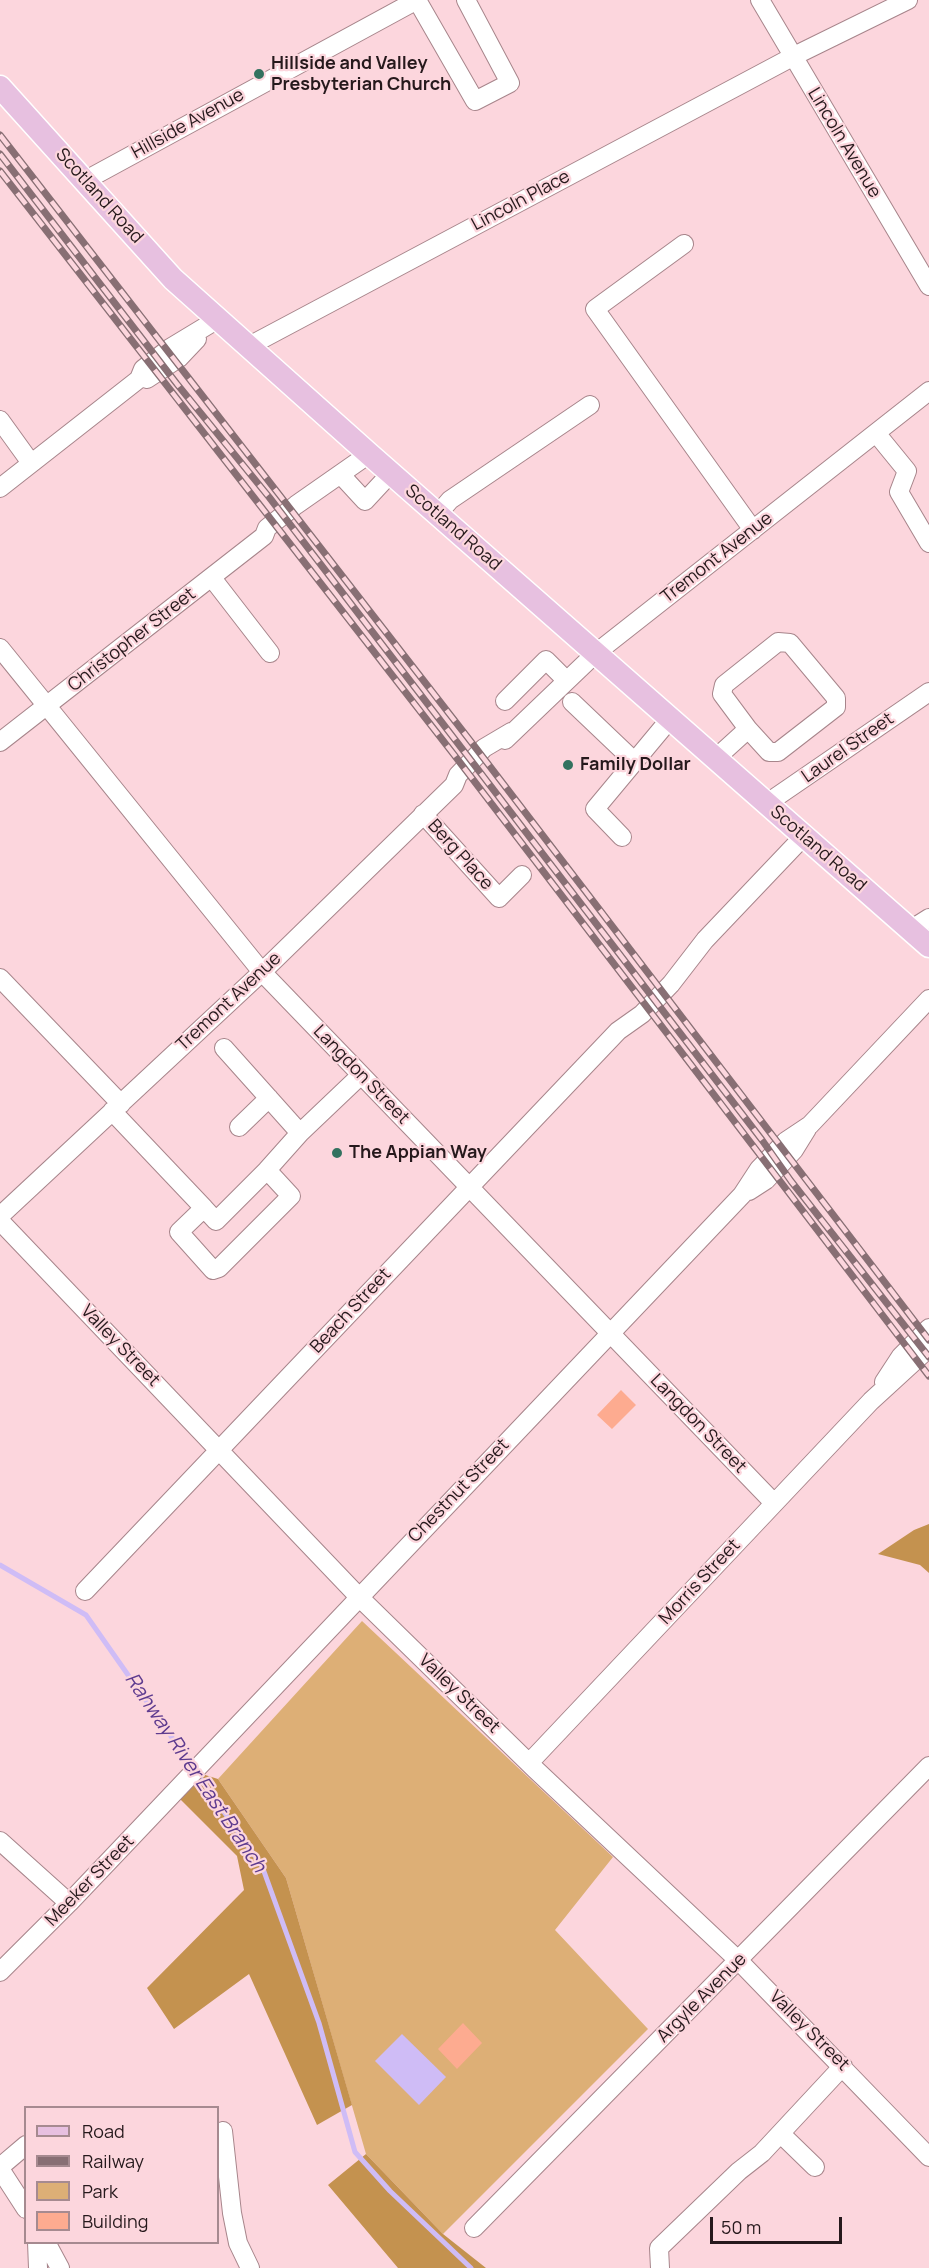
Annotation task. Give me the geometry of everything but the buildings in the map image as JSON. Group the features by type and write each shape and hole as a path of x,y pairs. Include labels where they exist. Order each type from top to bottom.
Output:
{"main road":[{"name":"Scotland Road","path":"0,87 173,279 803,837 920,924 929,946"}],"street":[{"path":"417,0 475,101 510,83 466,0"},
{"name":"Hillside Avenue","path":"86,180 417,0"},
{"name":"Lincoln Avenue","path":"760,0 929,286"},
{"name":"Lincoln Place","path":"249,346 794,57 908,0"},
{"path":"684,244 596,309 753,530"},
{"path":"0,488 139,379 143,369 170,348 218,319"},
{"name":"Tremont Avenue","path":"0,1216 262,972 454,784 458,775 484,748 511,732 596,653 929,391"},
{"path":"437,515 450,500 590,405"},
{"path":"0,420 31,464"},
{"path":"876,433 907,471 899,492 929,543"},
{"name":"Christopher Street","path":"0,742 212,578 264,536 267,528 274,522 369,454"},
{"path":"342,475 365,501 391,474"},
{"path":"212,578 270,653"},
{"path":"778,642 789,643 836,698 836,707 778,753 769,752 748,729 723,694 724,685 778,642"},
{"name":"Langdon Street","path":"0,648 262,972 774,1503"},
{"path":"505,701 546,660 566,680"},
{"name":"Laurel Street","path":"766,804 929,692"},
{"path":"572,702 635,762"},
{"path":"622,837 595,809 670,719"},
{"path":"715,759 748,729"},
{"name":"Berg Place","path":"423,814 499,898 522,875"},
{"name":"Beach Street","path":"85,1591 618,1031 634,1005 662,976 705,940 803,837"},
{"path":"0,978 216,1221 267,1170 300,1132 361,1075"},
{"name":"Chestnut Street","path":"178,1788 742,1195 759,1169 779,1148 810,1125 929,999"},
{"path":"224,1048 300,1132"},
{"path":"239,1127 269,1098"},
{"path":"204,1208 179,1232 213,1270 219,1268 291,1196 267,1170"},
{"name":"Valley Street","path":"0,1221 358,1597 739,1961 926,2149"},
{"name":"Morris Street","path":"871,1401 901,1356 929,1328"},
{"name":"Morris Street","path":"530,1763 871,1401 929,1348"},
{"name":"Argyle Avenue","path":"474,2228 929,1766"},
{"name":"Meeker Street","path":"0,1972 178,1788"},
{"path":"0,1841 69,1903"},
{"path":"660,2268 660,2248 665,2242 781,2134 843,2066"},
{"path":"223,2131 232,2213 238,2243 250,2268"},
{"path":"781,2134 815,2167"},
{"path":"24,2147 0,2168 24,2206"},
{"path":"36,2244 38,2268"},
{"path":"47,2244 60,2268"}],"green space":[{"path":"362,1621 613,1857 555,1930 648,2029 443,2234 366,2154 286,1878 218,1779"}],"shaded area":[{"path":"929,1524 929,1573 920,1565 878,1554 914,1530"},
{"path":"202,1774 218,1779 286,1878 352,2105 317,2125 249,1974 174,2029 147,1988 244,1890 237,1856 178,1797"},
{"path":"402,2034 446,2077 419,2105 375,2061"},
{"path":"366,2154 443,2234 486,2268 398,2268 328,2185"}],"waterway":[{"name":"Rahway River East Branch","path":"0,1565 86,1615 262,1866 319,2023 355,2152 390,2191 471,2268"}],"railway":[{"path":"0,135 472,743 929,1340"},
{"path":"0,154 177,384 269,497 762,1140 791,1181 929,1357"},
{"path":"0,171 455,756 929,1376"}],"place":[{"name":"Hillside and Valley Presbyterian Church","path":"259,74"},
{"name":"Family Dollar","path":"568,765"},
{"name":"The Appian Way","path":"337,1153"}]}
